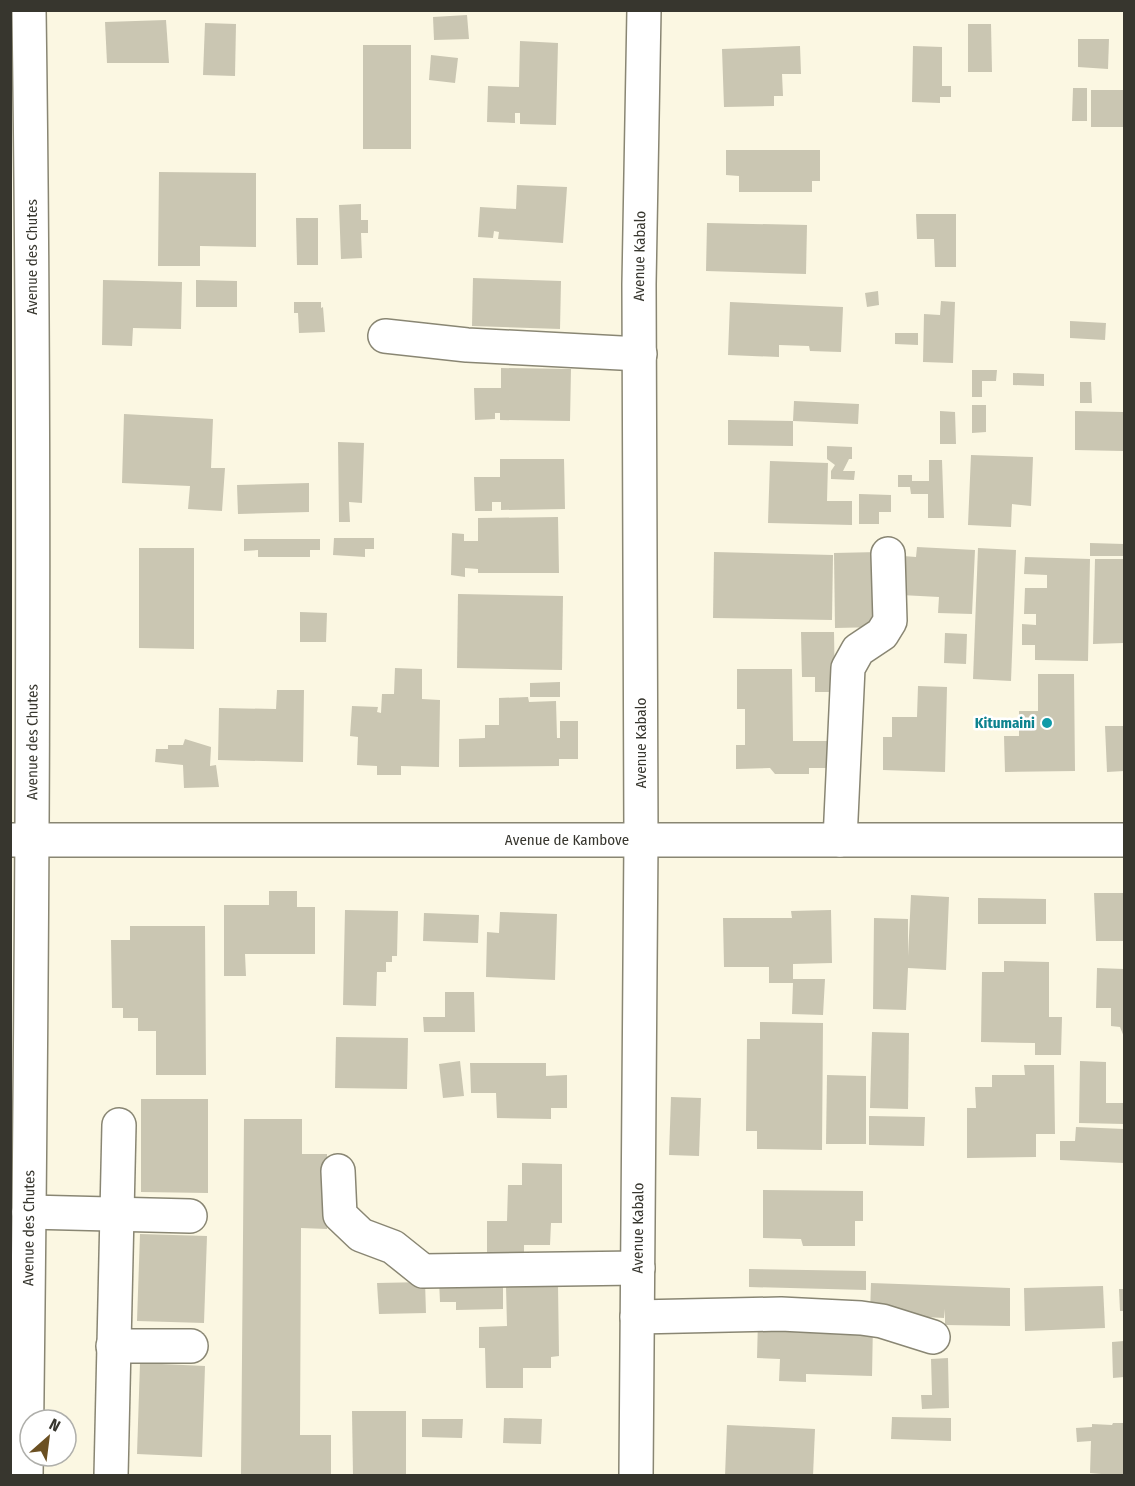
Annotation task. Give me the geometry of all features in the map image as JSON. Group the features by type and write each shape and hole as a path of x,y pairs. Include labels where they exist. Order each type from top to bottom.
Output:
{"street":[{"name":"Avenue des Chutes","path":"26,1476 19,1345 29,1212 22,840 33,250 29,10"},
{"name":"Avenue Kabalo","path":"636,1476 641,840 640,354 644,10"},
{"path":"385,336 467,345 640,354"},
{"path":"840,840 848,668 858,650 882,634 890,621 888,554"},
{"name":"Avenue de Kambove","path":"22,840 1125,840"},
{"path":"119,1125 113,1346 120,1475"},
{"path":"338,1171 340,1215 361,1234 393,1247 423,1271 638,1268"},
{"path":"29,1212 190,1216"},
{"path":"637,1317 781,1314 861,1318 933,1338"},
{"path":"113,1346 191,1346"}],"building":[{"path":"467,15 469,39 434,40 433,17"},
{"path":"166,20 169,63 107,63 105,22"},
{"path":"205,23 236,24 235,76 203,75"},
{"path":"968,24 991,24 992,72 968,72"},
{"path":"1078,39 1109,39 1108,69 1078,67"},
{"path":"520,41 558,43 556,125 520,124 520,113 515,113 515,123 487,122 488,86 519,87"},
{"path":"363,45 411,45 411,149 363,149"},
{"path":"800,46 801,74 782,74 783,96 774,96 774,106 724,107 722,49"},
{"path":"913,46 942,47 942,86 951,86 951,97 940,97 940,103 912,102"},
{"path":"431,55 458,58 455,83 429,80"},
{"path":"1073,88 1087,88 1087,121 1072,121"},
{"path":"1091,90 1124,90 1124,127 1091,127"},
{"path":"726,150 820,150 820,181 812,181 812,192 739,192 739,176 726,175"},
{"path":"159,172 256,173 256,247 200,246 200,266 158,266"},
{"path":"517,185 567,187 563,243 498,239 499,232 494,231 493,238 478,237 480,207 516,209"},
{"path":"361,204 361,220 368,220 368,233 361,233 362,258 341,259 339,205"},
{"path":"916,214 956,214 956,267 935,267 934,239 917,239"},
{"path":"296,218 318,218 318,265 297,265"},
{"path":"707,223 807,225 806,274 706,271"},
{"path":"473,278 561,281 560,329 472,326"},
{"path":"103,280 182,282 181,329 133,328 132,346 102,345"},
{"path":"196,280 237,281 237,307 196,307"},
{"path":"878,291 879,305 867,307 865,293"},
{"path":"941,301 955,302 953,363 923,362 924,314 940,315"},
{"path":"294,302 321,302 325,332 299,333 298,313 294,313"},
{"path":"730,302 843,307 841,352 810,351 809,346 779,345 779,357 728,355"},
{"path":"1070,321 1106,323 1105,340 1070,338"},
{"path":"895,333 918,333 918,345 895,344"},
{"path":"501,368 571,369 570,421 500,420 500,413 495,413 495,419 475,420 474,388 501,388"},
{"path":"972,370 997,370 996,381 982,381 982,397 972,397"},
{"path":"1013,373 1044,374 1044,386 1013,385"},
{"path":"1080,382 1091,382 1092,403 1080,403"},
{"path":"794,401 859,404 858,424 793,421"},
{"path":"972,405 986,405 986,432 972,433"},
{"path":"940,411 955,412 956,444 940,444"},
{"path":"1075,411 1123,412 1123,451 1075,450"},
{"path":"124,414 213,419 211,468 225,468 222,511 188,509 190,486 122,483"},
{"path":"728,420 793,421 793,446 728,445"},
{"path":"338,442 364,443 362,503 349,502 350,522 339,522"},
{"path":"827,446 852,447 852,459 849,459 843,471 855,471 854,480 831,479 831,471 835,465 827,459"},
{"path":"971,455 1033,457 1031,506 1012,504 1011,527 968,525"},
{"path":"500,459 564,459 565,509 501,510 501,502 492,502 492,511 475,511 474,477 500,477"},
{"path":"929,460 942,460 944,518 928,518 928,494 911,494 910,487 898,487 898,475 912,475 912,481 929,481"},
{"path":"770,461 828,463 827,501 852,501 852,525 768,523"},
{"path":"309,483 309,512 238,514 237,485"},
{"path":"859,494 891,495 891,512 879,512 879,524 859,524"},
{"path":"558,517 559,573 478,573 478,569 465,568 465,577 451,575 452,533 464,534 464,541 478,541 478,518"},
{"path":"334,538 374,538 374,549 365,549 365,557 333,555"},
{"path":"244,539 320,539 320,550 310,550 310,557 258,557 258,550 244,551"},
{"path":"1090,543 1124,544 1124,556 1090,556"},
{"path":"917,547 975,550 972,614 938,613 939,597 901,595 903,556 916,557"},
{"path":"139,548 194,548 194,649 139,648"},
{"path":"978,548 1016,550 1011,681 973,679"},
{"path":"714,552 833,555 832,620 713,618"},
{"path":"878,552 879,627 835,628 834,553"},
{"path":"1025,557 1090,559 1088,661 1035,660 1035,645 1022,645 1022,624 1036,625 1036,614 1024,614 1025,588 1047,588 1047,575 1024,574"},
{"path":"1095,559 1124,559 1124,643 1093,644"},
{"path":"458,594 563,596 562,670 457,668"},
{"path":"300,612 327,613 326,642 300,642"},
{"path":"801,632 834,632 835,692 815,692 815,677 802,677"},
{"path":"945,633 967,634 966,664 944,663"},
{"path":"395,668 422,669 422,699 440,700 439,767 401,766 401,775 377,775 377,766 357,765 358,737 350,736 352,706 378,707 377,712 381,713 382,694 394,694"},
{"path":"737,669 792,669 793,741 830,741 830,768 809,768 809,774 775,774 770,768 736,769 736,745 745,745 745,709 737,709"},
{"name":"Kitumaini","path":"1038,674 1074,674 1075,771 1005,772 1004,736 1019,736 1019,711 1038,711"},
{"path":"560,682 560,697 530,697 530,683"},
{"path":"918,686 947,687 945,772 883,770 883,737 892,737 892,717 917,717"},
{"path":"277,690 304,690 303,762 218,760 219,708 276,709"},
{"path":"528,697 529,702 556,701 557,738 560,738 560,721 578,721 578,759 559,759 559,766 459,767 459,739 485,738 485,725 499,725 499,698"},
{"path":"1105,726 1124,726 1124,771 1107,772"},
{"path":"185,739 211,747 210,766 216,765 219,787 184,788 183,765 155,762 156,749 168,749 168,745 183,745"},
{"path":"269,891 297,891 297,907 315,907 315,954 245,954 246,976 224,976 224,905 269,905"},
{"path":"1094,893 1124,893 1124,941 1096,941"},
{"path":"911,895 949,897 946,970 908,968 906,1010 873,1009 874,918 908,919 908,956"},
{"path":"978,898 1046,899 1046,924 978,924"},
{"path":"345,910 398,911 397,956 392,956 392,962 386,962 386,972 377,972 376,1006 343,1005"},
{"path":"831,910 832,963 793,964 793,979 825,979 823,1015 792,1014 793,983 769,983 769,967 724,967 723,918 792,918 791,911"},
{"path":"500,912 557,914 555,980 486,977 487,932 499,933"},
{"path":"424,913 479,915 478,943 423,941"},
{"path":"130,926 205,926 206,1075 156,1075 156,1031 138,1031 138,1018 123,1018 123,1008 112,1008 111,940 130,940"},
{"path":"1004,961 1049,962 1049,1017 1062,1017 1061,1055 1035,1055 1035,1043 981,1042 982,972 1004,972"},
{"path":"1097,968 1124,969 1124,1037 1120,1027 1111,1026 1111,1008 1096,1008"},
{"path":"445,992 474,992 475,1032 424,1032 423,1017 445,1017"},
{"path":"760,1022 823,1023 822,1150 757,1149 757,1131 746,1131 747,1039 760,1039"},
{"path":"872,1032 909,1033 908,1109 870,1108"},
{"path":"336,1037 408,1038 407,1089 335,1088"},
{"path":"460,1061 464,1096 443,1098 439,1064"},
{"path":"1080,1061 1106,1062 1106,1103 1124,1103 1124,1124 1079,1123"},
{"path":"470,1063 546,1063 546,1076 567,1075 567,1108 551,1108 551,1119 497,1118 496,1093 471,1093"},
{"path":"1024,1065 1054,1065 1055,1134 1036,1134 1036,1157 967,1158 967,1108 976,1108 975,1087 992,1087 992,1075 1025,1075"},
{"path":"827,1075 866,1076 866,1144 826,1144"},
{"path":"671,1097 701,1098 699,1156 669,1155"},
{"path":"141,1099 208,1099 208,1193 141,1192"},
{"path":"869,1116 925,1117 924,1146 869,1145"},
{"path":"244,1119 302,1119 302,1154 327,1154 327,1229 301,1228 300,1435 331,1435 331,1476 241,1476"},
{"path":"1076,1127 1124,1129 1124,1163 1060,1160 1060,1141 1075,1141"},
{"path":"522,1163 562,1164 562,1223 551,1223 550,1245 524,1245 524,1266 487,1265 487,1221 507,1221 508,1185 522,1185"},
{"path":"763,1190 863,1191 863,1221 855,1221 855,1246 803,1246 801,1239 763,1238"},
{"path":"140,1234 207,1236 204,1323 137,1321"},
{"path":"749,1269 866,1271 866,1290 749,1287"},
{"path":"503,1278 503,1309 456,1310 456,1302 440,1302 439,1280"},
{"path":"425,1282 426,1313 379,1314 377,1283"},
{"path":"871,1283 1010,1288 1010,1326 945,1325 945,1309 944,1318 870,1314"},
{"path":"558,1285 559,1356 551,1357 551,1368 523,1368 523,1388 486,1388 485,1348 479,1348 479,1327 507,1326 506,1286"},
{"path":"1103,1286 1105,1328 1025,1331 1024,1288"},
{"path":"1119,1289 1124,1289 1124,1311 1120,1311"},
{"path":"758,1320 873,1323 872,1376 806,1374 806,1382 779,1381 780,1359 757,1358"},
{"path":"1124,1341 1124,1377 1113,1378 1112,1342"},
{"path":"948,1358 949,1408 922,1409 921,1395 932,1395 931,1359"},
{"path":"140,1363 205,1366 202,1457 137,1454"},
{"path":"352,1411 406,1411 406,1476 353,1476"},
{"path":"892,1417 951,1418 951,1441 891,1439"},
{"path":"504,1418 542,1419 541,1444 503,1443"},
{"path":"422,1419 463,1419 462,1438 422,1437"},
{"path":"1113,1423 1124,1423 1124,1476 1090,1473 1091,1441 1077,1442 1076,1428 1092,1427 1092,1424 1112,1425"},
{"path":"727,1425 815,1429 813,1476 725,1476"}],"place":[{"name":"Kitumaini","path":"1047,723"}]}
